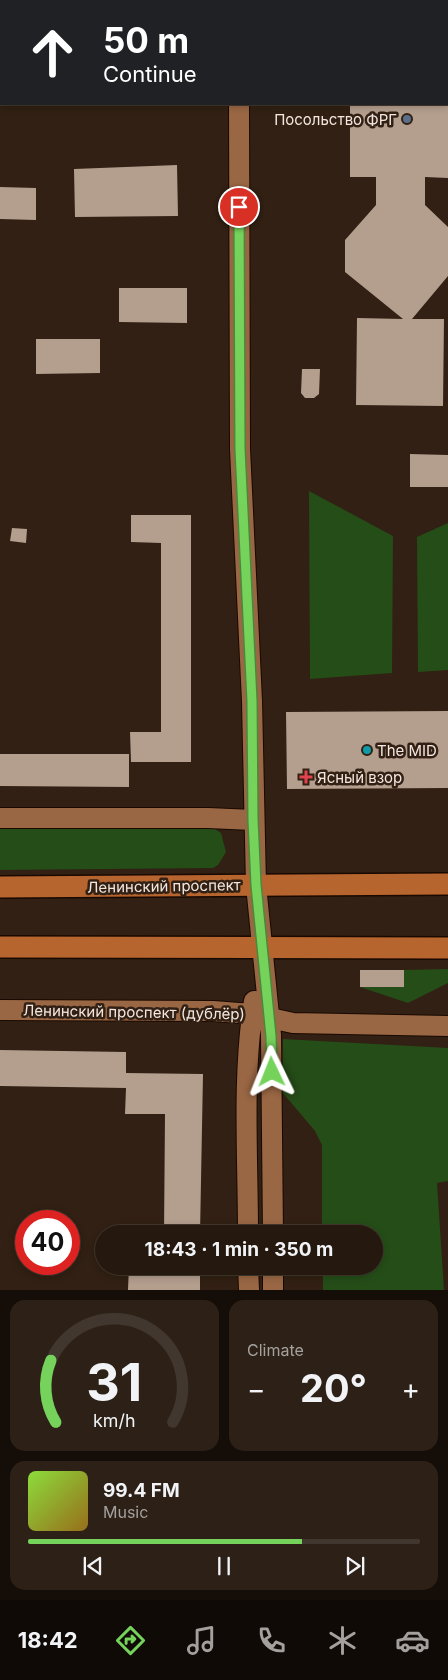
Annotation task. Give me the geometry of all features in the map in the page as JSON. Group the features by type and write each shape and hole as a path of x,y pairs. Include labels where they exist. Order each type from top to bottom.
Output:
{"main road":[{"name":"Ленинский проспект","path":"0,888 448,884"},
{"path":"0,947 448,948"}],"street":[{"path":"239,105 240,449 252,701 253,820 256,885 262,949 260,1016 247,1076 248,1225"},
{"path":"0,818 208,818 253,820"},
{"name":"Ленинский проспект (дублёр)","path":"0,1010 213,1011 260,1016 293,1023 448,1026"},
{"path":"260,1016 273,1090 273,1225"},
{"path":"248,1275 249,1290"},
{"path":"273,1275 273,1290"}],"green space":[{"path":"309,491 393,536 392,673 310,679"},
{"path":"448,523 448,670 418,672 417,537"},
{"path":"0,826 212,827 221,833 226,852 218,865 213,868 0,870"},
{"path":"448,969 448,983 408,1003 360,987 404,987 404,970"},
{"path":"283,1039 448,1048 448,1181 437,1183 444,1290 323,1290 323,1275 383,1275 383,1225 322,1225 322,1145 315,1131 282,1092"}],"building":[{"path":"350,105 448,105 448,178 425,177 425,205 448,227 448,276 412,319 444,319 443,406 356,405 357,318 403,319 345,272 345,240 376,205 376,177 350,177"},
{"path":"177,165 178,216 75,217 74,169"},
{"path":"0,187 36,188 36,220 0,219"},
{"path":"119,288 187,288 187,323 119,322"},
{"path":"36,339 100,339 100,373 36,374"},
{"path":"302,369 320,369 319,394 314,398 305,398 301,393"},
{"path":"410,454 448,455 448,487 410,487"},
{"path":"131,515 191,515 191,762 131,762 130,732 161,732 161,543 131,542"},
{"path":"12,528 27,529 26,543 10,541"},
{"name":"The MID","path":"448,711 448,788 287,789 286,712"},
{"path":"0,754 129,754 129,787 0,786"},
{"path":"360,970 404,970 404,987 360,987"},
{"path":"0,1050 126,1052 126,1073 203,1074 200,1225 164,1225 165,1114 125,1114 126,1088 0,1086"},
{"path":"129,1275 200,1275 200,1290 128,1290"}],"place":[{"name":"Посольство ФРГ","path":"407,119"},
{"name":"The MID","path":"367,750"},
{"name":"Ясный взор","path":"306,777"}],"route":[{"path":"239,207 240,449 252,701 253,820 256,885 271,1036 272,1072"}]}
